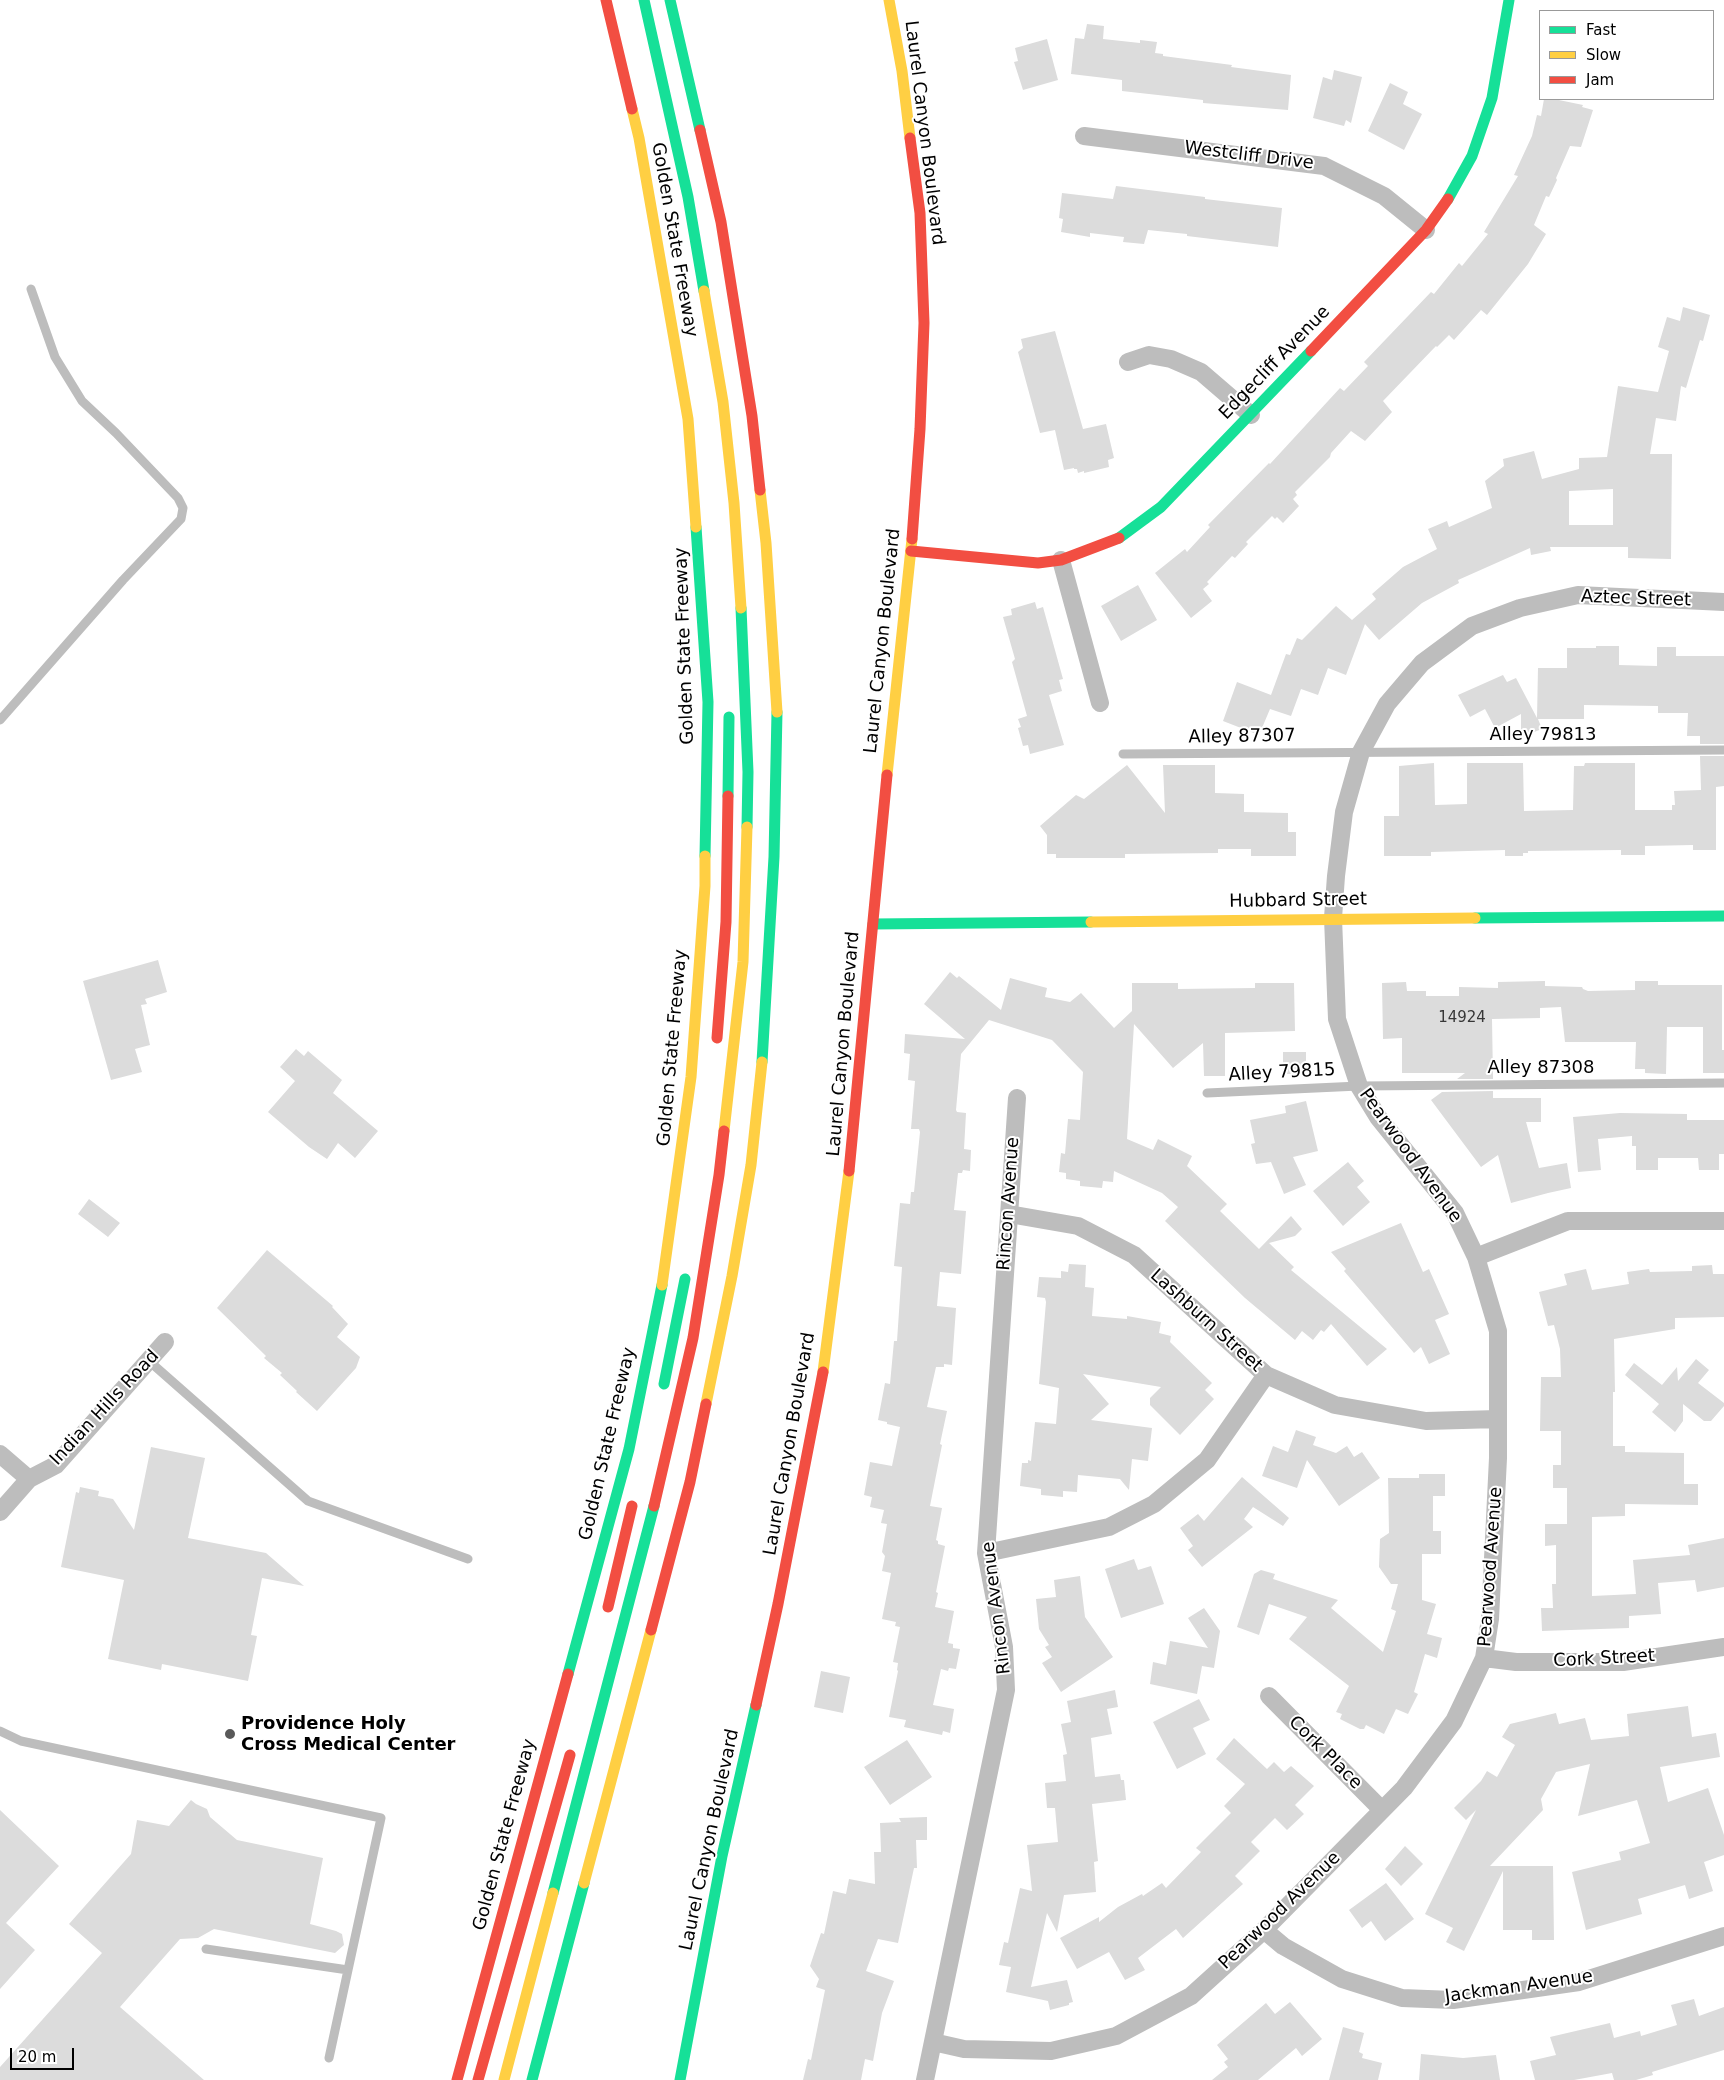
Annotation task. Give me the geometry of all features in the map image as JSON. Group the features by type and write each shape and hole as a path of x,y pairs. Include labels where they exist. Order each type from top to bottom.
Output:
{"main road":[{"name":"Golden State Freeway","path":"457,2080 628,1449 665,1270 679,1173 690,1077 705,886 708,702 698,534 688,418 639,138 606,0"},
{"path":"504,2080 655,1500 693,1338 719,1175 743,962 748,772 741,596 723,402 688,197 644,0"},
{"path":"532,2080 690,1482 732,1276 750,1174 764,1038 774,857 777,713 766,543 752,416 721,222 670,0"},
{"name":"Laurel Canyon Boulevard","path":"680,2080 722,1856 778,1604 822,1380 852,1151 887,770 911,551 920,428 924,323 920,222 902,71 889,0"},
{"name":"Edgecliff Avenue","path":"911,551 1038,563 1061,560 1117,540 1161,507 1426,230 1447,202 1472,156 1492,98 1509,0"},
{"path":"639,138 652,151"},
{"path":"716,1046 726,922 729,706"},
{"name":"Hubbard Street","path":"873,924 1333,918 1724,916"},
{"path":"660,1399 687,1265"},
{"path":"606,1618 635,1493"},
{"path":"478,2080 574,1742"}],"street":[{"name":"Westcliff Drive","path":"1084,136 1324,166 1384,196 1426,230"},
{"path":"1128,362 1149,355 1171,359 1201,372 1250,415"},
{"path":"1061,560 1100,703"},
{"name":"Aztec Street","path":"1333,918 1344,812 1361,752 1388,704 1422,663 1472,626 1520,608 1578,595 1724,602"},
{"name":"Pearwood Avenue","path":"933,2042 964,2049 1051,2051 1116,2036 1191,1996 1264,1930 1404,1788 1454,1721 1484,1658 1490,1619 1498,1419 1498,1331 1476,1257 1456,1213 1378,1116 1359,1086 1337,1019 1333,918"},
{"name":"Rincon Avenue","path":"925,2080 1006,1690 1004,1647 986,1553 1017,1098"},
{"name":"Lashburn Street","path":"1008,1214 1078,1226 1134,1255 1266,1375 1334,1405 1426,1421 1498,1419"},
{"path":"1476,1257 1568,1221 1724,1221"},
{"name":"Indian Hills Road","path":"0,1512 29,1479 56,1465 166,1342"},
{"path":"986,1553 1109,1527 1154,1504 1206,1460 1266,1375"},
{"path":"0,1454 29,1479"},
{"name":"Cork Street","path":"1484,1658 1516,1662 1624,1662 1724,1647"},
{"name":"Cork Place","path":"1269,1696 1382,1810"},
{"name":"Jackman Avenue","path":"1264,1930 1283,1946 1342,1979 1402,1998 1453,2000 1578,1982 1724,1936"}],"lane":[{"path":"0,720 123,580 181,518 183,508 178,498 116,433 82,401 55,357 31,289"},
{"name":"Alley 79813","path":"1361,752 1724,750"},
{"name":"Alley 87307","path":"1123,754 1361,752"},
{"name":"Alley 87308","path":"1359,1086 1724,1083"},
{"name":"Alley 79815","path":"1207,1093 1359,1086"},
{"path":"149,1361 308,1501 468,1559"},
{"path":"0,1731 21,1741 381,1818 329,2058"},
{"path":"206,1949 348,1970"}],"building":[{"path":"1087,24 1104,26 1103,39 1140,43 1140,40 1157,42 1155,53 1163,54 1163,56 1291,75 1288,110 1203,103 1203,100 1122,91 1122,80 1071,74 1075,38 1084,39"},
{"path":"1047,39 1058,80 1023,90 1014,62 1018,61 1015,48"},
{"path":"1334,70 1362,77 1351,123 1346,120 1344,126 1313,118 1323,77 1332,80"},
{"path":"1390,83 1408,92 1403,104 1422,114 1404,150 1368,131"},
{"path":"1544,100 1559,100 1583,105 1582,107 1593,110 1581,147 1570,146 1549,197 1546,196 1534,225 1546,234 1528,264 1487,315 1481,310 1454,340 1449,335 1383,401 1392,412 1365,441 1351,431 1331,453 1330,457 1295,492 1297,495 1293,499 1299,506 1283,523 1277,517 1275,519 1272,516 1246,542 1248,544 1235,558 1232,556 1207,582 1209,584 1203,589 1212,601 1191,618 1155,573 1185,549 1187,552 1210,527 1208,525 1270,464 1340,388 1344,391 1368,366 1364,362 1431,292 1434,294 1459,263 1462,266 1488,234 1484,232 1518,176 1514,175 1532,136 1537,115 1541,116"},
{"path":"1116,186 1282,208 1278,247 1148,230 1144,244 1123,242 1124,237 1090,233 1090,237 1061,232 1063,219 1059,218 1062,193 1113,199"},
{"path":"1683,307 1710,315 1703,341 1700,340 1686,388 1681,386 1676,421 1656,418 1650,454 1672,454 1671,559 1628,558 1628,547 1550,547 1551,551 1531,555 1530,548 1458,580 1459,583 1422,603 1379,640 1365,624 1346,675 1328,668 1318,695 1301,689 1291,716 1270,709 1259,735 1223,721 1237,682 1271,695 1286,654 1290,655 1297,638 1302,640 1336,606 1352,620 1376,599 1372,594 1403,567 1437,549 1428,529 1447,521 1449,527 1492,508 1485,481 1504,466 1503,459 1534,451 1542,479 1579,469 1579,458 1607,457 1618,386 1658,392 1669,351 1658,347 1667,317 1680,321","holes":["1613,489 1613,525 1569,525 1569,491"]},
{"path":"1055,331 1083,429 1106,424 1114,458 1108,460 1109,467 1084,473 1084,471 1078,473 1077,469 1074,468 1064,470 1055,430 1040,433 1018,352 1023,348 1021,339"},
{"path":"1138,585 1157,620 1121,641 1101,606"},
{"path":"1035,602 1037,609 1043,607 1063,679 1059,680 1062,691 1049,695 1064,745 1030,754 1028,745 1023,746 1018,728 1021,727 1018,719 1027,716 1012,662 1015,659 1003,617 1012,615 1011,609"},
{"path":"1596,646 1619,646 1619,665 1657,666 1657,647 1676,647 1676,656 1724,656 1724,744 1700,744 1700,736 1687,736 1688,713 1658,713 1658,706 1584,705 1584,719 1538,719 1542,729 1521,737 1521,714 1495,728 1485,709 1470,717 1458,695 1503,675 1507,682 1516,678 1537,718 1538,668 1567,668 1567,648 1596,648"},
{"path":"1700,756 1724,756 1724,786 1716,787 1716,850 1693,850 1693,845 1645,846 1645,855 1621,855 1621,850 1528,851 1528,853 1523,853 1523,856 1505,856 1505,850 1431,852 1431,856 1384,856 1384,816 1399,816 1399,766 1434,763 1435,805 1467,804 1467,763 1523,763 1524,811 1573,810 1574,766 1584,766 1585,763 1635,763 1635,810 1672,810 1672,805 1675,805 1674,791 1701,790"},
{"path":"1127,765 1165,813 1163,765 1215,765 1215,793 1244,794 1244,812 1288,813 1288,832 1296,832 1296,856 1251,856 1251,849 1218,849 1218,853 1125,854 1125,858 1056,858 1056,854 1047,854 1047,835 1040,826 1076,795 1084,799"},
{"path":"158,960 167,992 145,999 147,1004 141,1005 150,1045 135,1049 142,1072 111,1080 83,981"},
{"path":"950,972 957,978 959,976 1001,1010 1010,978 1047,988 1045,997 1070,1002 1081,993 1114,1028 1132,1011 1132,983 1178,983 1178,989 1255,988 1255,983 1294,983 1295,1031 1225,1033 1225,1076 1204,1076 1203,1043 1173,1068 1134,1024 1127,1139 1153,1150 1158,1139 1192,1156 1187,1166 1227,1204 1220,1211 1259,1249 1291,1216 1302,1229 1295,1236 1269,1243 1294,1267 1291,1270 1387,1349 1367,1366 1331,1324 1324,1332 1321,1330 1313,1340 1302,1331 1295,1340 1245,1298 1165,1221 1178,1207 1162,1193 1114,1171 1113,1182 1103,1181 1102,1188 1080,1186 1080,1181 1066,1179 1066,1173 1059,1172 1061,1153 1065,1154 1068,1119 1080,1120 1083,1072 1052,1040 989,1020 961,1054 956,1110 957,1112 966,1113 964,1149 971,1150 970,1171 963,1170 962,1173 958,1173 954,1210 966,1211 961,1274 940,1272 937,1306 956,1308 952,1365 944,1364 944,1367 936,1367 927,1407 947,1411 930,1506 942,1508 936,1540 938,1544 945,1546 935,1607 954,1611 948,1643 953,1644 953,1648 960,1649 956,1669 949,1668 948,1671 941,1669 933,1705 954,1709 950,1733 943,1731 942,1735 904,1727 906,1720 889,1717 898,1671 898,1663 893,1662 900,1627 895,1626 896,1622 882,1619 891,1573 882,1571 885,1556 882,1552 887,1524 881,1523 884,1510 870,1507 872,1497 864,1495 870,1462 892,1466 900,1427 878,1420 885,1383 890,1384 894,1341 897,1341 902,1267 894,1266 900,1203 910,1204 911,1192 914,1192 920,1132 919,1129 911,1129 915,1081 908,1080 910,1054 904,1053 905,1034 965,1039 924,1004"},
{"path":"1545,981 1545,986 1582,987 1588,991 1635,990 1635,981 1658,981 1658,985 1722,985 1724,1073 1703,1073 1703,1027 1667,1027 1666,1074 1645,1073 1645,1069 1635,1069 1636,1042 1565,1042 1561,1007 1540,1008 1540,1018 1492,1019 1493,1079 1457,1079 1465,1073 1402,1073 1402,1038 1383,1039 1382,983 1406,982 1407,991 1426,991 1426,996 1459,996 1459,987 1498,988 1498,982"},
{"path":"296,1049 304,1056 308,1051 342,1080 333,1093 378,1131 355,1158 338,1143 327,1159 309,1147 268,1112 295,1081 280,1067"},
{"path":"1283,1052 1306,1052 1306,1074 1283,1074"},
{"path":"1493,1091 1493,1098 1541,1098 1541,1122 1526,1122 1539,1168 1567,1163 1571,1188 1511,1203 1498,1155 1481,1167 1431,1100 1442,1092"},
{"path":"1306,1101 1318,1151 1293,1157 1306,1185 1284,1194 1271,1162 1256,1164 1251,1144 1255,1143 1250,1120 1286,1113 1285,1106"},
{"path":"1620,1113 1687,1114 1687,1120 1724,1120 1724,1154 1719,1154 1719,1170 1699,1170 1698,1158 1658,1158 1658,1170 1636,1170 1636,1146 1632,1146 1632,1136 1598,1139 1601,1170 1578,1172 1573,1117"},
{"path":"1348,1162 1364,1181 1357,1187 1370,1202 1343,1226 1313,1191"},
{"path":"89,1199 120,1223 108,1237 78,1214"},
{"path":"1401,1223 1423,1272 1429,1269 1449,1314 1435,1320 1450,1354 1429,1364 1421,1347 1414,1353 1344,1271 1346,1269 1331,1252"},
{"path":"267,1250 333,1306 348,1324 337,1337 360,1357 356,1368 317,1411 296,1392 280,1375 282,1373 264,1358 266,1356 217,1308"},
{"path":"1069,1264 1086,1265 1085,1287 1094,1288 1092,1316 1127,1319 1127,1316 1161,1322 1159,1333 1171,1336 1170,1342 1212,1383 1205,1390 1214,1399 1180,1435 1150,1405 1150,1398 1161,1387 1083,1374 1109,1404 1091,1420 1152,1428 1148,1461 1132,1459 1129,1490 1120,1479 1078,1475 1077,1492 1063,1491 1063,1497 1041,1495 1041,1489 1020,1486 1022,1463 1028,1463 1028,1460 1031,1461 1035,1422 1056,1424 1059,1388 1039,1384 1046,1302 1045,1298 1037,1297 1039,1277 1061,1278 1061,1271 1068,1272"},
{"path":"1712,1265 1713,1274 1724,1274 1724,1317 1675,1318 1675,1329 1614,1339 1613,1446 1625,1446 1625,1452 1684,1453 1684,1484 1698,1484 1698,1505 1625,1504 1625,1516 1592,1517 1592,1596 1636,1594 1633,1560 1690,1555 1688,1545 1724,1538 1724,1587 1697,1592 1695,1580 1658,1583 1661,1614 1629,1616 1629,1628 1542,1631 1541,1608 1553,1608 1552,1584 1556,1584 1556,1545 1545,1546 1545,1524 1567,1524 1567,1488 1553,1488 1553,1465 1561,1465 1561,1431 1540,1431 1541,1377 1561,1377 1560,1349 1554,1325 1548,1326 1539,1292 1567,1285 1564,1274 1586,1269 1592,1290 1629,1284 1627,1272 1649,1269 1650,1272 1692,1271 1692,1266"},
{"path":"1696,1359 1709,1370 1698,1383 1724,1403 1724,1406 1711,1421 1704,1421 1683,1404 1683,1421 1675,1432 1652,1412 1659,1404 1625,1375 1634,1363 1662,1385 1677,1367 1678,1381"},
{"path":"1296,1430 1316,1437 1313,1445 1336,1453 1347,1446 1354,1457 1362,1452 1380,1478 1339,1506 1307,1460 1297,1488 1262,1476 1273,1446 1288,1452"},
{"path":"151,1447 205,1458 188,1538 266,1553 304,1586 262,1578 251,1635 257,1636 248,1681 162,1664 161,1670 108,1659 124,1580 61,1567 76,1492 79,1493 80,1487 99,1491 98,1496 113,1499 134,1530"},
{"path":"1419,1474 1445,1474 1445,1496 1433,1496 1433,1531 1441,1531 1441,1554 1422,1554 1422,1600 1436,1604 1427,1634 1442,1638 1437,1658 1425,1654 1414,1692 1418,1694 1408,1714 1396,1709 1384,1734 1366,1725 1364,1729 1360,1729 1340,1719 1342,1714 1336,1712 1349,1686 1289,1639 1307,1617 1269,1604 1259,1635 1237,1627 1254,1574 1261,1570 1275,1574 1273,1579 1338,1600 1331,1608 1383,1652 1396,1611 1391,1609 1398,1584 1391,1584 1379,1567 1380,1539 1389,1533 1388,1478 1419,1478"},
{"path":"1242,1477 1289,1518 1283,1526 1253,1507 1244,1519 1253,1527 1202,1567 1188,1550 1193,1546 1180,1528 1198,1514 1204,1521"},
{"path":"1134,1559 1138,1570 1151,1566 1164,1604 1121,1618 1105,1569"},
{"path":"1080,1576 1085,1617 1113,1657 1061,1692 1042,1663 1052,1657 1045,1647 1049,1645 1039,1629 1036,1599 1056,1597 1054,1580"},
{"path":"1204,1608 1220,1631 1214,1668 1202,1666 1197,1694 1150,1684 1153,1662 1166,1665 1170,1641 1208,1648 1188,1618"},
{"path":"821,1671 850,1677 843,1713 814,1707"},
{"path":"1115,1690 1118,1707 1107,1709 1112,1734 1091,1738 1095,1777 1120,1774 1121,1780 1124,1780 1126,1800 1092,1804 1098,1861 1094,1862 1096,1892 1064,1895 1057,1932 1047,1913 1031,1987 1067,1980 1073,2002 1069,2003 1069,2005 1050,2010 1048,2001 1006,1992 1011,1967 999,1965 1004,1942 1008,1943 1020,1888 1032,1891 1027,1845 1058,1842 1055,1808 1047,1808 1045,1783 1066,1781 1063,1755 1067,1754 1061,1724 1071,1722 1067,1701"},
{"path":"1199,1699 1210,1720 1193,1728 1206,1754 1177,1769 1153,1722"},
{"path":"1688,1706 1692,1737 1716,1733 1720,1757 1660,1767 1668,1802 1708,1788 1724,1835 1724,1855 1704,1862 1713,1891 1689,1899 1685,1885 1638,1899 1642,1914 1586,1930 1572,1872 1621,1860 1619,1852 1650,1843 1637,1800 1578,1816 1590,1764 1556,1772 1541,1799 1543,1810 1490,1866 1553,1866 1554,1940 1532,1940 1532,1930 1503,1930 1503,1871 1464,1951 1446,1942 1453,1928 1425,1914 1476,1810 1466,1820 1454,1808 1481,1781 1487,1771 1497,1777 1515,1745 1502,1737 1510,1724 1556,1713 1559,1724 1585,1718 1591,1740 1629,1736 1627,1714"},
{"path":"1234,1738 1267,1769 1274,1762 1284,1772 1291,1766 1314,1786 1295,1805 1304,1814 1287,1830 1275,1818 1251,1842 1260,1851 1235,1876 1243,1884 1183,1938 1176,1929 1138,1958 1145,1970 1125,1980 1109,1952 1077,1969 1060,1938 1099,1917 1099,1922 1118,1907 1142,1894 1143,1896 1162,1883 1166,1888 1201,1852 1196,1848 1231,1813 1224,1806 1245,1784 1216,1759"},
{"path":"907,1740 932,1777 890,1805 864,1767"},
{"path":"191,1800 207,1809 210,1817 237,1840 323,1858 310,1924 342,1934 344,1945 335,1953 214,1929 198,1938 180,1939 120,2007 204,2080 0,2080 0,2067 102,1953 69,1924 131,1854 137,1820 169,1826"},
{"path":"0,1810 59,1866 6,1923 35,1950 0,1989"},
{"path":"927,1817 927,1840 916,1840 917,1868 914,1868 898,1943 878,1939 866,1971 894,1981 882,2013 873,2061 865,2059 861,2080 803,2080 808,2059 811,2060 825,1990 816,1987 819,1979 810,1966 821,1933 824,1934 833,1891 846,1894 849,1879 875,1884 874,1852 881,1852 880,1823 901,1822 899,1818"},
{"path":"1405,1846 1423,1864 1401,1886 1385,1869"},
{"path":"1386,1883 1414,1919 1385,1941 1371,1921 1362,1928 1349,1910"},
{"path":"1694,1999 1699,2016 1724,2007 1724,2050 1652,2072 1653,2075 1636,2080 1614,2080 1612,2073 1574,2080 1535,2080 1530,2061 1556,2055 1550,2037 1610,2023 1614,2038 1640,2031 1641,2036 1677,2025 1671,2005"},
{"path":"1290,2002 1322,2039 1302,2056 1296,2048 1258,2080 1212,2080 1228,2067 1224,2062 1228,2059 1217,2045 1266,2003 1275,2014"},
{"path":"1343,2027 1364,2033 1359,2052 1363,2054 1362,2058 1382,2063 1378,2080 1329,2080"},
{"path":"1421,2054 1463,2058 1496,2055 1500,2080 1419,2080"}],"traffic: fast":[{"path":"644,0 688,197 704,291"},
{"path":"670,0 700,130"},
{"path":"1448,199 1472,156 1492,98 1509,0"},
{"path":"1119,538 1161,507 1311,351"},
{"path":"696,527 708,702 705,856"},
{"path":"741,608 748,772 747,827"},
{"path":"762,1062 774,857 777,712"},
{"path":"728,796 729,717"},
{"path":"1475,918 1724,916"},
{"path":"873,924 1091,922"},
{"path":"664,1384 685,1279"},
{"path":"568,1674 629,1449 662,1285"},
{"path":"553,1893 654,1506"},
{"path":"680,2080 722,1856 756,1705"},
{"path":"532,2080 584,1883"}],"traffic: slow":[{"path":"889,0 902,71 910,138"},
{"path":"632,109 639,138 688,419 696,527"},
{"path":"704,291 723,402 734,503 741,608"},
{"path":"760,490 766,543 777,712"},
{"path":"887,775 912,539"},
{"path":"724,1131 743,962 747,827"},
{"path":"662,1285 691,1077 705,886 705,856"},
{"path":"1091,922 1475,918"},
{"path":"706,1404 732,1276 751,1165 762,1062"},
{"path":"823,1372 849,1171"},
{"path":"584,1883 651,1630"},
{"path":"504,2080 553,1893"}],"traffic: jam":[{"path":"606,0 632,109"},
{"path":"700,130 721,222 752,416 760,490"},
{"path":"910,138 920,213 924,323 920,429 912,539"},
{"path":"1311,351 1426,230 1448,199"},
{"path":"911,551 1038,563 1061,560 1119,538"},
{"path":"849,1171 887,775"},
{"path":"717,1038 726,922 728,796"},
{"path":"654,1506 693,1338 719,1175 724,1131"},
{"path":"756,1705 778,1604 823,1372"},
{"path":"651,1630 690,1482 706,1404"},
{"path":"608,1607 632,1506"},
{"path":"457,2080 568,1674"},
{"path":"478,2080 570,1755"}],"place":[{"name":"Providence Holy Cross Medical Center","path":"230,1734"}]}
